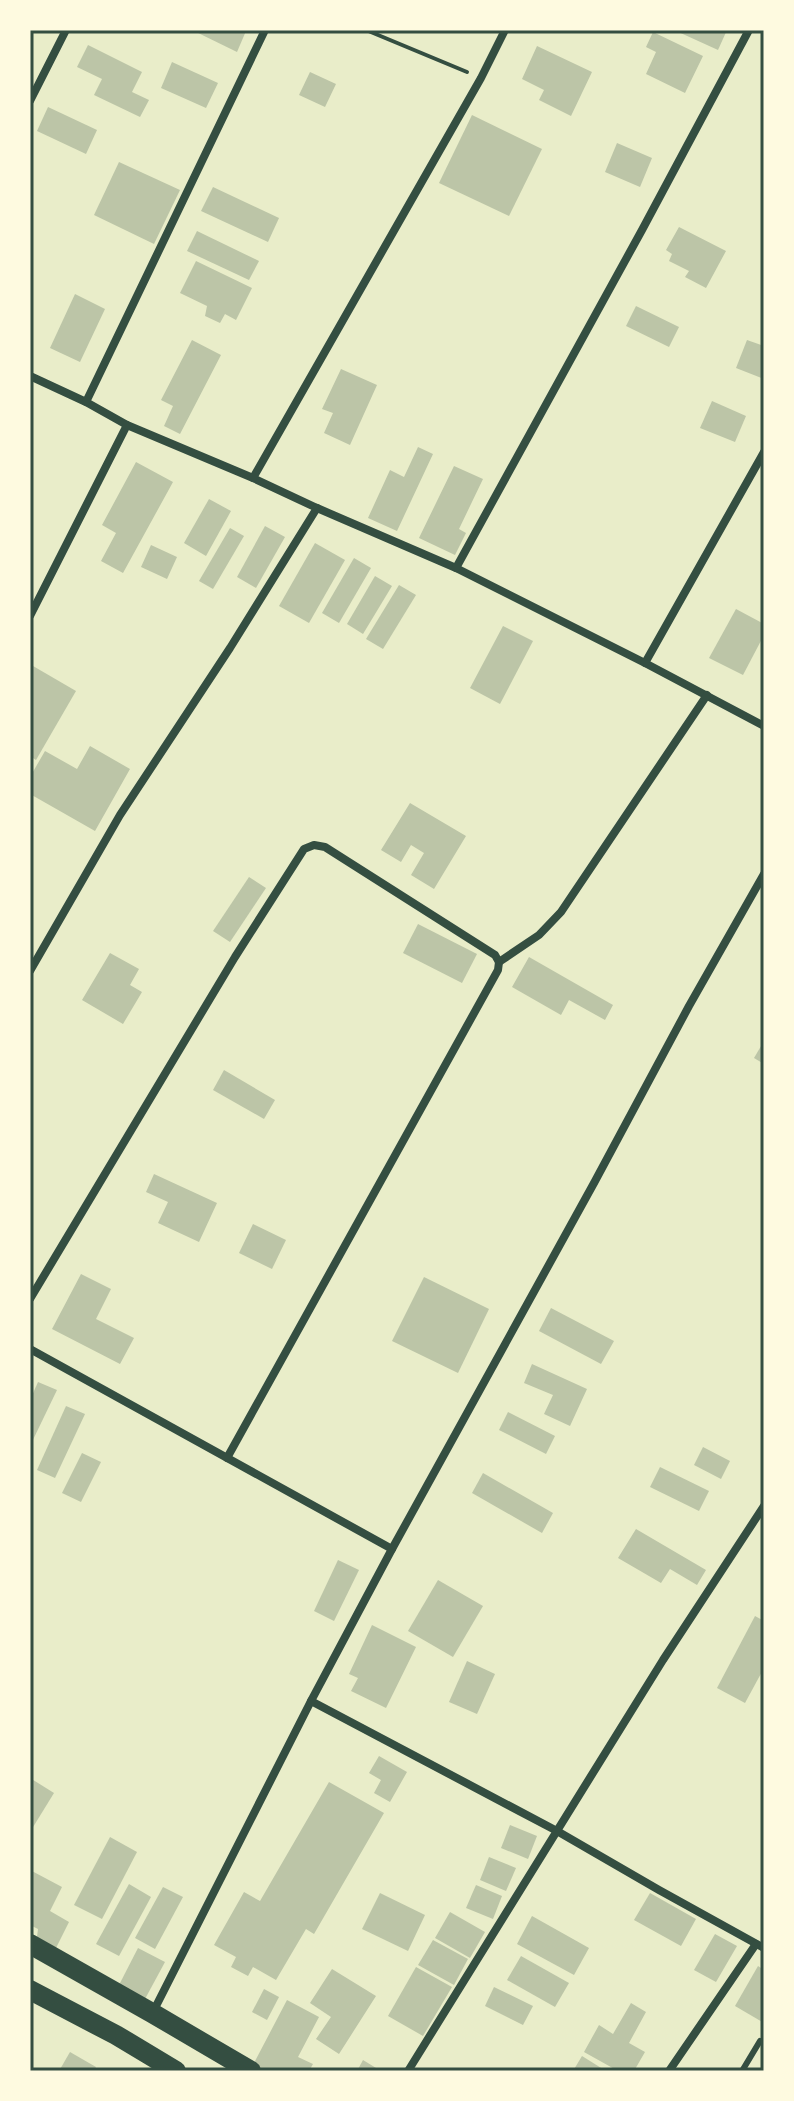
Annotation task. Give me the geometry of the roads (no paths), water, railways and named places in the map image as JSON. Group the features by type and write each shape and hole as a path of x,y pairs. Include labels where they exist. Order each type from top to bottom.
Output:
{"highway":[{"path":"30,1944 251,2071"},
{"path":"30,1990 176,2071"}],"street":[{"path":"30,101 66,30"},
{"path":"86,402 265,30"},
{"path":"253,478 481,78 505,30"},
{"path":"456,568 749,30"},
{"path":"30,376 127,425 456,568 764,726"},
{"path":"30,616 127,425"},
{"path":"645,663 764,452"},
{"path":"30,971 120,815 317,508"},
{"path":"499,962 539,935 561,912 707,695"},
{"path":"30,1299 212,994 304,849 314,845 325,847 495,955 499,962 498,970 227,1458"},
{"path":"152,2013 392,1549 764,874"},
{"path":"30,1349 392,1549"},
{"path":"408,2071 663,1660 764,1506"},
{"path":"311,1701 557,1831 760,1946 669,2071"}],"lane":[{"path":"742,2071 760,2041"}]}
